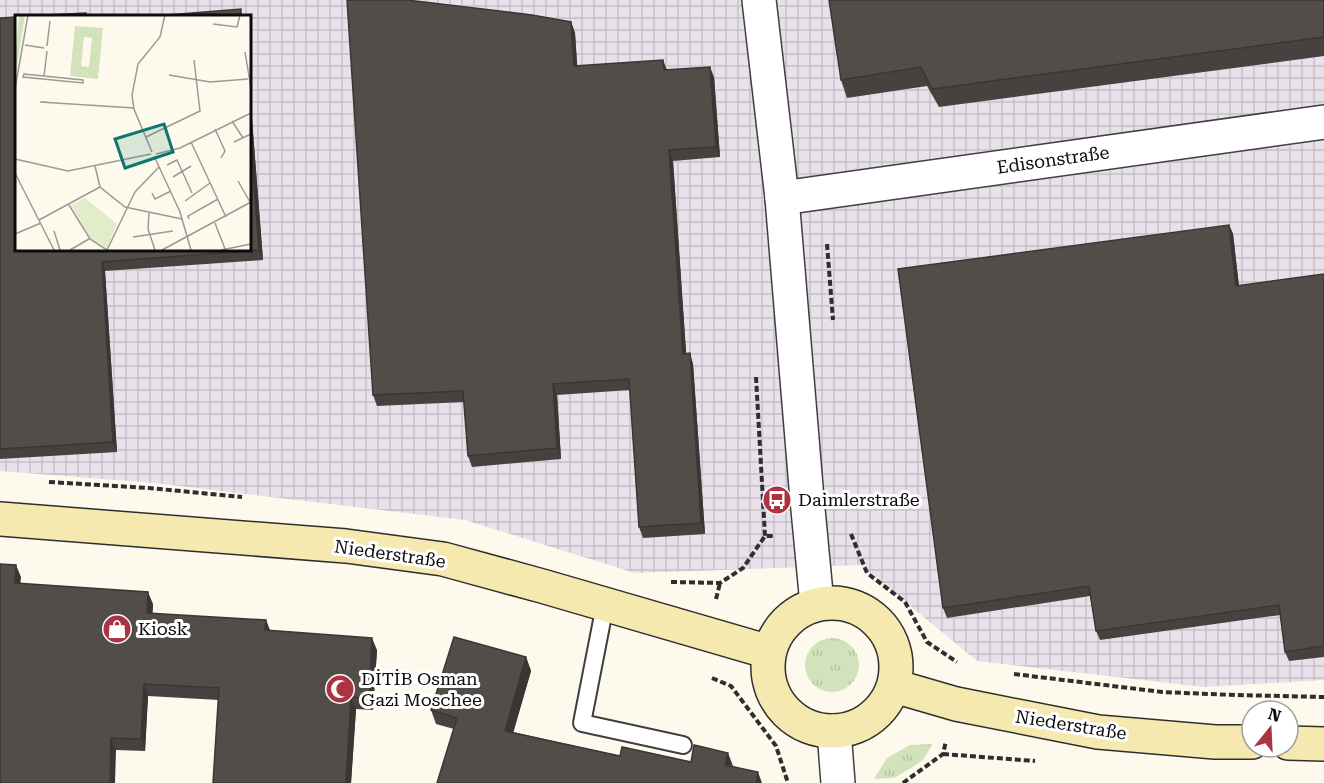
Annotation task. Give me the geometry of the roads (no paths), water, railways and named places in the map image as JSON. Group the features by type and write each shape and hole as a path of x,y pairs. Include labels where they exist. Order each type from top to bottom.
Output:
{"street":[{"path":"759,0 782,198 817,604"},
{"name":"Edisonstraße","path":"782,198 1324,122"},
{"name":"Niederstraße","path":"0,519 346,546 443,559 769,652"},
{"path":"840,603 862,609 880,623 892,642 897,664 894,686 885,704 871,718 854,727 834,731 814,729 797,720 783,708 773,691 768,672 769,652 774,639 787,622 804,609 817,604 840,603"},
{"name":"Niederstraße","path":"894,686 956,704 1098,732 1240,742"},
{"path":"834,731 838,783"},
{"path":"1300,743 1324,744"}],"lane":[{"path":"605,605 582,723 683,745"}],"place":[{"name":"Daimlerstraße","path":"777,500"},
{"name":"Kiosk","path":"117,629"},
{"name":"DİTİB Osman Gazi Moschee","path":"340,689"}]}
